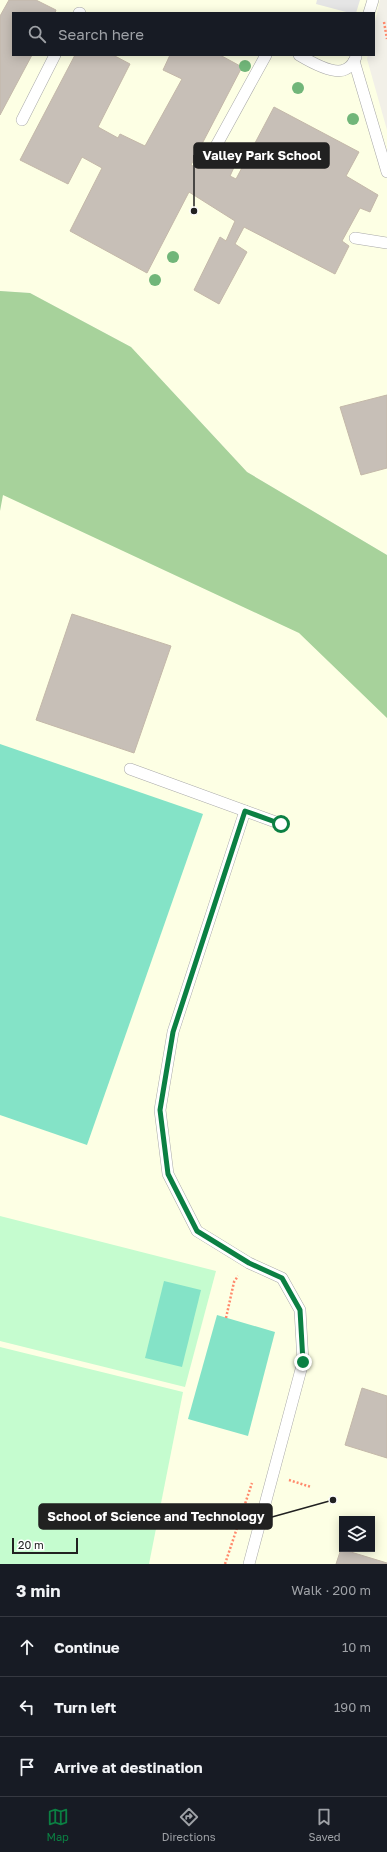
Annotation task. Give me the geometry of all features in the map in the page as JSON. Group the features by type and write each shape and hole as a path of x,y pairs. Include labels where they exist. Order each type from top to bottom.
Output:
{"lane":[{"path":"369,12 373,0"},
{"path":"22,120 54,56"},
{"path":"216,146 265,56"},
{"path":"301,56 317,65 339,71 346,69 356,58"},
{"path":"356,58 387,172"},
{"path":"355,238 387,243"},
{"path":"130,769 281,824"},
{"path":"245,811 173,1032 160,1110 168,1174 197,1231 246,1261 282,1278 300,1310 303,1362 248,1564"}],"path":[{"path":"385,16 384,23 387,39"},
{"path":"226,1318 234,1282 246,1261"}],"shaded area":[{"path":"0,0 380,0 375,22 375,12 12,12 12,56 368,56 367,59 387,130 387,555 247,472 131,347 30,293 0,291"},
{"path":"317,0 360,0 356,12 346,12 316,4"},
{"path":"0,378 387,558 387,1564 0,1564"}],"green space":[{"path":"0,291 30,293 131,347 247,472 387,555 387,718 299,633 3,495 0,511"},
{"path":"0,744 203,814 87,1145 0,1115"},
{"path":"0,1216 216,1271 185,1387 0,1341"},
{"path":"164,1281 201,1290 182,1367 145,1358"},
{"path":"217,1315 275,1332 248,1436 188,1419"},
{"path":"0,1347 183,1392 149,1564 0,1564"}],"building":[{"path":"9,0 36,0 56,10 55,12 12,12 12,56 31,56 0,115 0,16"},
{"path":"74,56 115,56 130,64 98,127 118,138 120,134 145,146 182,79 163,70 170,56 222,56 242,67 191,165 199,169 210,149 236,163 230,176 236,179 274,107 359,152 346,176 378,195 370,212 360,208 342,241 349,246 335,274 244,227 235,244 247,252 219,304 194,290 220,237 226,241 235,221 189,192 147,273 70,231 102,168 82,157 68,184 20,160"},
{"path":"387,395 387,468 361,475 340,407"},
{"path":"72,614 171,646 134,753 36,720"},
{"path":"362,1388 387,1396 387,1458 345,1445"},
{"path":"340,1552 351,1552 387,1563 387,1564 336,1564"}],"place":[{"name":"Valley Park School","path":"194,211"},
{"name":"School of Science and Technology","path":"333,1500"}],"route":[{"path":"281,824 245,811 218,899 173,1032 160,1110 168,1174 197,1231 249,1263 282,1278 300,1310 303,1362"}]}
